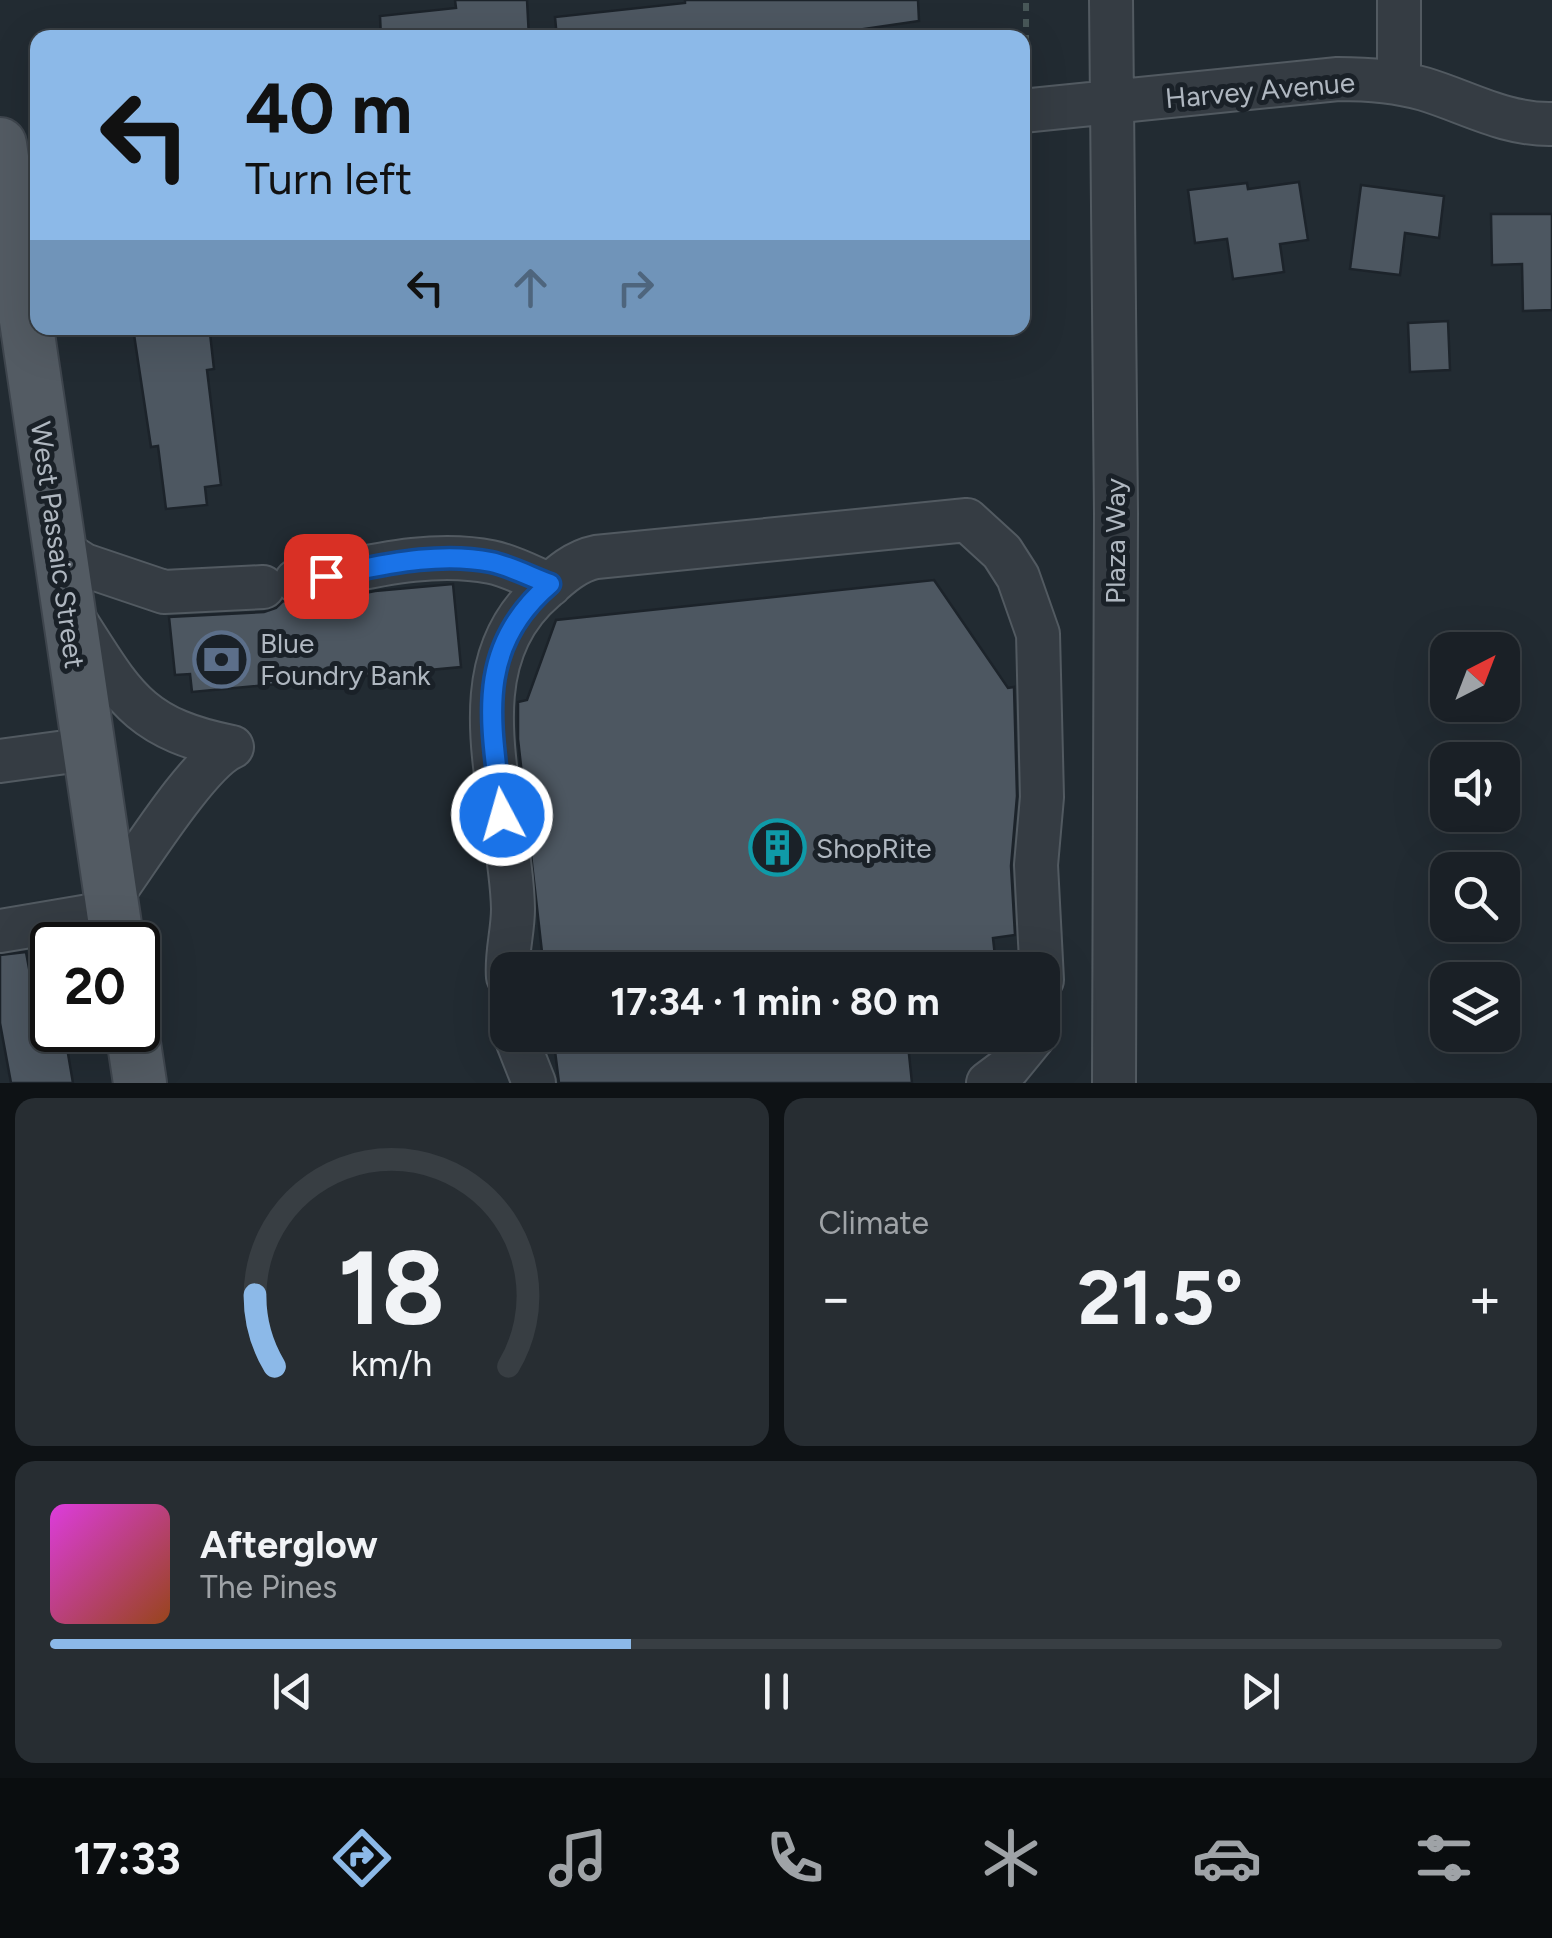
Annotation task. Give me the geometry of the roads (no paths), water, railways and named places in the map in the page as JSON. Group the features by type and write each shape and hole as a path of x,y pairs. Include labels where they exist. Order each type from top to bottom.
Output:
{"main road":[{"name":"West Passaic Street","path":"0,144 17,227 30,327"},
{"name":"West Passaic Street","path":"31,335 114,918"},
{"path":"135,1052 140,1083"}],"street":[{"name":"Plaza Way","path":"1111,0 1116,514 1114,1083"},
{"path":"1398,83 1399,0"},
{"name":"Harvey Avenue","path":"1030,110 1338,79 1398,83 1497,117 1552,124"},
{"path":"510,952 513,908 494,739 493,687 498,655 509,632 522,612 550,584 596,557 967,520 1002,552 1018,577 1038,634 1042,798 1036,865 1041,952"},
{"path":"59,550 84,565 164,592 280,584 417,560 458,558 493,562 550,584"},
{"path":"0,931 114,918 190,787 224,750 232,747 182,736 140,710 117,685 68,610"},
{"path":"0,760 88,748"},
{"path":"522,1052 534,1083"},
{"path":"988,1083 1021,1052"}],"place":[{"name":"Blue Foundry Bank","path":"221,659"},
{"name":"ShopRite","path":"777,848"}]}
